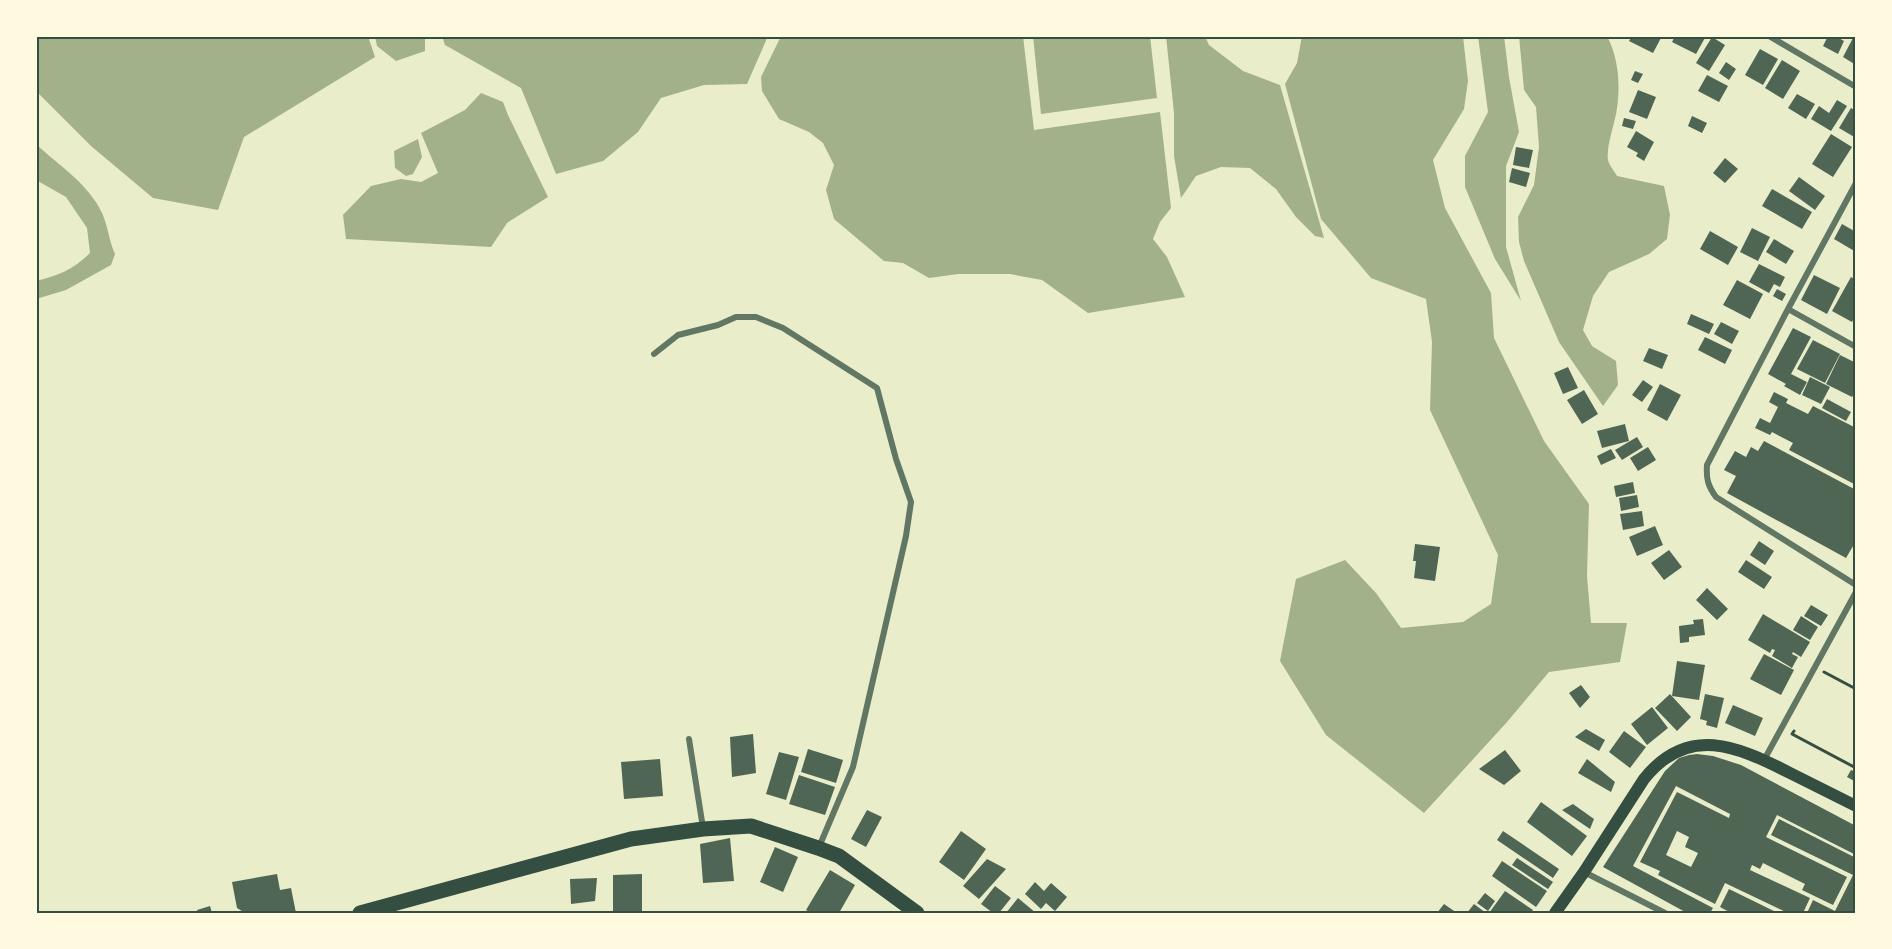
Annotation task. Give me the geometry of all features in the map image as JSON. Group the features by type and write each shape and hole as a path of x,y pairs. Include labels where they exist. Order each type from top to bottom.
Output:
{"main road":[{"path":"1555,913 1644,779 1665,758 1689,746 1715,744 1733,747 1856,806"},
{"path":"360,913 631,839 703,829 751,826 839,856 917,913"}],"street":[{"path":"1769,36 1856,87"},
{"path":"1856,183 1707,465 1706,477 1709,488 1716,497 1856,585"},
{"path":"1788,309 1856,347"},
{"path":"654,354 678,335 718,325 736,317 756,318 783,328 876,388 911,502 906,536 853,767 819,848"},
{"path":"1764,760 1856,592"},
{"path":"689,739 703,829"},
{"path":"1584,872 1665,913"}],"path":[{"path":"1815,666 1856,689"},
{"path":"1792,734 1856,768"}],"shaded area":[{"path":"36,36 368,36 375,57 244,137 218,210 153,198 91,146 37,92"},
{"path":"375,36 425,36 425,51 396,61 377,46"},
{"path":"442,36 768,36 747,84 704,85 661,98 638,132 603,161 556,174 521,88 445,45"},
{"path":"781,36 1023,36 1034,130 1160,112 1171,208 1160,222 1153,239 1167,257 1185,297 1088,313 1042,280 1010,274 958,274 929,278 903,263 884,261 834,219 826,190 834,165 823,143 809,132 779,119 762,91 761,77"},
{"path":"1033,36 1150,36 1157,98 1041,114"},
{"path":"1166,36 1205,36 1209,45 1243,71 1280,85 1324,238 1315,236 1296,217 1276,189 1250,168 1221,167 1196,176 1181,198 1174,156 1174,113"},
{"path":"1302,36 1463,36 1468,81 1464,109 1433,160 1445,208 1491,293 1494,338 1544,441 1589,504 1587,576 1591,623 1627,623 1620,662 1549,672 1424,813 1326,735 1280,661 1296,579 1345,560 1376,593 1401,628 1463,622 1491,604 1498,555 1430,410 1432,342 1426,299 1371,278 1321,219 1285,84 1297,63"},
{"path":"1478,36 1504,36 1519,132 1506,166 1506,247 1521,301 1495,259 1465,187 1465,156 1488,112"},
{"path":"1519,36 1607,36 1614,54 1619,84 1618,104 1608,149 1609,162 1617,176 1664,186 1670,215 1667,239 1649,254 1609,272 1593,296 1583,330 1592,346 1616,361 1618,385 1603,406 1559,342 1524,261 1519,242 1518,217 1534,185 1539,147 1536,107 1524,90"},
{"path":"481,93 503,102 548,197 507,223 491,247 346,239 343,215 371,186 401,179 421,182 438,173 421,133 465,110"},
{"path":"418,139 422,157 413,174 406,176 395,168 394,151"},
{"path":"36,144 81,184 96,202 104,218 115,254 111,265 66,290 36,299 36,281 65,271 90,253 87,228 66,197 36,180"}],"building":[{"path":"1632,36 1662,36 1653,53 1629,41"},
{"path":"1675,36 1706,36 1696,54 1672,42"},
{"path":"1828,36 1835,36 1844,41 1838,54 1823,46"},
{"path":"1856,36 1856,65 1843,57"},
{"path":"1712,37 1725,45 1709,71 1696,63"},
{"path":"1760,49 1778,59 1763,85 1745,75"},
{"path":"1782,60 1800,71 1783,99 1765,88"},
{"path":"1726,62 1736,69 1729,80 1719,73"},
{"path":"1635,71 1643,74 1638,83 1631,80"},
{"path":"1707,75 1728,86 1719,102 1698,91"},
{"path":"1638,90 1656,97 1647,119 1629,112"},
{"path":"1797,94 1815,104 1806,119 1788,108"},
{"path":"1837,100 1847,106 1831,131 1811,119 1819,106 1829,113"},
{"path":"1851,108 1856,111 1856,138 1839,128"},
{"path":"1692,116 1707,123 1702,133 1688,126"},
{"path":"1624,118 1636,121 1633,129 1622,126"},
{"path":"1636,131 1654,142 1644,161 1636,156 1638,153 1627,147"},
{"path":"1831,134 1852,147 1833,177 1812,164"},
{"path":"1516,147 1533,150 1529,168 1513,165"},
{"path":"1725,158 1738,169 1725,183 1713,173"},
{"path":"1512,168 1530,173 1526,187 1509,182"},
{"path":"1799,177 1825,196 1815,210 1789,191"},
{"path":"1772,189 1812,212 1802,229 1762,206"},
{"path":"1842,224 1856,232 1856,252 1834,239"},
{"path":"1752,228 1770,237 1758,261 1740,252"},
{"path":"1710,231 1738,247 1728,265 1700,249"},
{"path":"1774,239 1794,251 1786,264 1766,252"},
{"path":"1759,264 1785,277 1780,287 1774,284 1769,293 1749,282"},
{"path":"1814,275 1840,288 1827,314 1801,300"},
{"path":"1851,277 1856,280 1856,314 1852,322 1832,311"},
{"path":"1737,280 1763,294 1750,319 1723,305"},
{"path":"1777,289 1786,294 1782,301 1773,296"},
{"path":"1691,314 1714,324 1709,334 1687,324"},
{"path":"1721,322 1739,331 1732,344 1714,334"},
{"path":"1793,328 1811,337 1791,374 1807,382 1800,395 1768,374"},
{"path":"1705,337 1732,350 1725,364 1698,350"},
{"path":"1813,340 1840,354 1825,383 1797,369"},
{"path":"1649,348 1668,355 1662,369 1643,361"},
{"path":"1840,355 1856,363 1856,390 1852,397 1826,384"},
{"path":"1568,367 1578,388 1563,394 1554,373"},
{"path":"1810,377 1830,387 1821,404 1802,395"},
{"path":"1643,380 1653,387 1642,402 1632,395"},
{"path":"1660,384 1681,395 1667,421 1647,410"},
{"path":"1584,390 1598,414 1582,424 1567,400"},
{"path":"1774,392 1788,399 1786,403 1808,414 1813,406 1856,428 1856,485 1789,450 1793,443 1772,432 1770,435 1755,428 1760,418 1770,423 1778,407 1769,402"},
{"path":"1827,399 1851,412 1846,421 1822,408"},
{"path":"1625,424 1629,441 1602,448 1597,431"},
{"path":"1637,437 1643,447 1622,460 1615,450"},
{"path":"1764,441 1856,490 1856,541 1846,558 1727,493 1736,476 1724,470 1735,451 1746,457 1751,447 1758,451"},
{"path":"1648,447 1656,460 1638,471 1630,458"},
{"path":"1611,449 1616,458 1601,465 1597,456"},
{"path":"1633,482 1635,493 1616,497 1614,486"},
{"path":"1637,495 1639,507 1621,511 1619,498"},
{"path":"1642,511 1644,526 1623,530 1620,514"},
{"path":"1655,526 1663,545 1637,556 1629,537"},
{"path":"1759,541 1774,551 1765,565 1750,555"},
{"path":"1415,544 1440,547 1435,581 1414,578"},
{"path":"1669,550 1682,567 1664,580 1651,563"},
{"path":"1746,560 1772,577 1764,589 1738,572"},
{"path":"1707,588 1728,609 1717,620 1696,600"},
{"path":"1811,605 1828,615 1821,626 1804,616"},
{"path":"1763,614 1810,642 1801,657 1793,652 1792,654 1798,657 1792,668 1772,656 1775,650 1772,649 1770,653 1748,640"},
{"path":"1801,616 1818,627 1810,640 1793,630"},
{"path":"1703,619 1705,635 1689,637 1689,642 1680,643 1679,626 1694,624 1693,620"},
{"path":"1764,654 1794,670 1781,695 1750,679"},
{"path":"1677,661 1705,665 1699,700 1672,696"},
{"path":"1581,685 1590,697 1580,708 1569,693"},
{"path":"1670,694 1691,717 1677,731 1655,708"},
{"path":"1705,694 1724,698 1717,728 1706,725 1707,721 1700,719"},
{"path":"1733,705 1763,718 1755,736 1725,723"},
{"path":"1652,707 1668,728 1647,745 1631,724"},
{"path":"1586,729 1605,740 1599,751 1575,737"},
{"path":"1624,731 1646,747 1630,768 1609,752"},
{"path":"753,734 756,773 732,777 730,737"},
{"path":"808,749 843,760 836,783 801,772"},
{"path":"1505,750 1521,771 1504,785 1479,769"},
{"path":"779,752 799,757 786,800 766,794"},
{"path":"1689,755 1713,756 1741,765 1856,826 1856,855 1777,815 1766,837 1847,877 1833,905 1802,890 1805,884 1763,863 1760,869 1752,865 1750,870 1810,898 1803,913 1788,913 1725,883 1715,904 1658,875 1660,871 1640,862 1677,792 1729,818 1730,814 1676,786 1633,866 1713,908 1710,913 1687,913 1603,867 1665,771 1679,758","holes":["1677,831 1689,837 1685,847 1698,853 1691,867 1666,855"]},
{"path":"660,759 663,796 624,799 621,762"},
{"path":"1587,759 1615,782 1611,792 1578,773"},
{"path":"1851,770 1856,772 1856,782 1847,777"},
{"path":"799,775 835,787 825,815 789,804"},
{"path":"1541,802 1587,836 1572,856 1527,822"},
{"path":"1573,804 1594,819 1590,829 1562,810"},
{"path":"867,810 882,817 866,847 851,839"},
{"path":"1779,819 1856,858 1856,913 1807,913 1813,900 1835,911 1853,875 1771,835"},
{"path":"961,831 986,849 964,880 939,862"},
{"path":"1503,831 1559,869 1553,878 1497,840"},
{"path":"730,838 734,881 703,883 700,844"},
{"path":"775,847 798,857 783,892 760,882"},
{"path":"1517,858 1553,882 1548,889 1512,865"},
{"path":"987,859 1006,869 979,899 963,886"},
{"path":"1502,861 1547,891 1536,907 1492,876"},
{"path":"830,870 855,885 839,913 811,913 806,910"},
{"path":"277,874 280,890 291,888 296,913 245,913 237,908 232,882"},
{"path":"642,874 642,913 613,913 613,875"},
{"path":"597,878 595,901 571,904 570,879"},
{"path":"1035,882 1044,891 1051,883 1067,897 1055,911 1046,903 1041,909 1025,894"},
{"path":"995,886 1011,898 999,913 993,913 981,904"},
{"path":"1729,889 1778,913 1731,913 1720,907"},
{"path":"1505,891 1533,910 1531,913 1489,913"},
{"path":"1485,893 1495,901 1488,911 1477,903"},
{"path":"1018,898 1036,913 1006,913"},
{"path":"1444,904 1457,913 1437,913"},
{"path":"1474,904 1486,913 1467,913"},
{"path":"210,906 212,913 198,913 197,910"}]}
